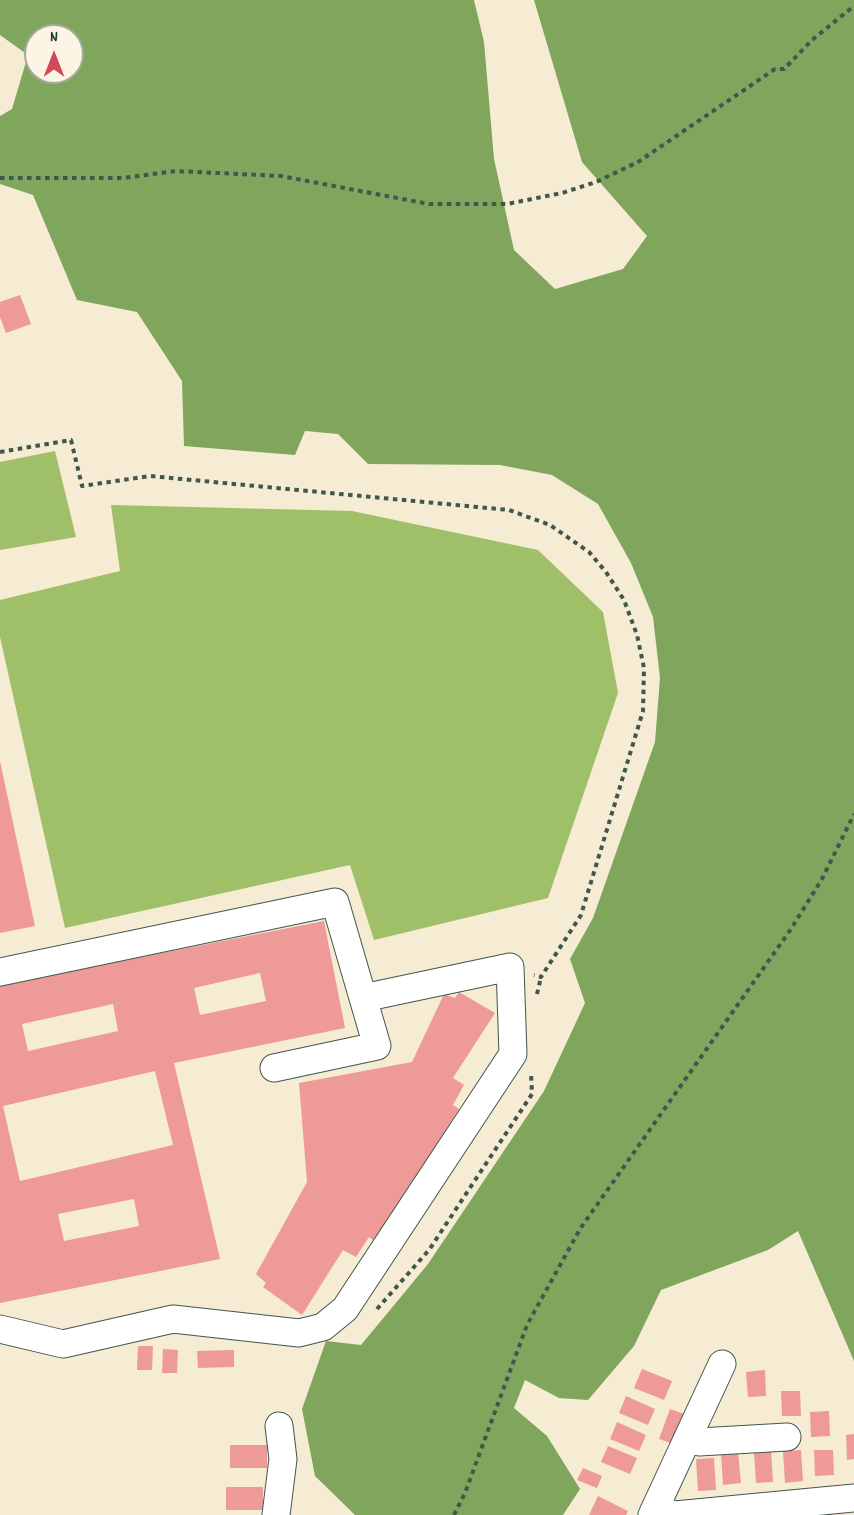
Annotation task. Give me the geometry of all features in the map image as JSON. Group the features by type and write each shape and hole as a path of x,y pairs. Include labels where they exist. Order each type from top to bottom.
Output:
{"street":[{"path":"0,972 335,902 377,1046 274,1068"},
{"path":"0,1329 63,1344 173,1319 299,1333 323,1327 345,1309 513,1054 510,967 363,998"},
{"path":"722,1364 653,1512 675,1515 854,1498"},
{"path":"276,1515 283,1459 279,1426"},
{"path":"687,1439 699,1442 787,1437"}],"path":[{"path":"0,178 123,178 176,171 281,176 429,204 507,204 540,198 596,182 638,162 775,69 784,69 812,40 854,6"},
{"path":"0,452 71,440 82,486 150,476 509,510 550,525 589,552 606,572 624,600 637,635 644,668 643,711 580,915 541,977 510,967"},
{"path":"454,1515 465,1493 527,1325 580,1229 791,929 822,879 854,814"}],"green space":[{"path":"0,0 474,0 484,42 494,159 514,250 555,289 623,269 647,236 582,162 534,0 854,0 854,1361 798,1231 768,1250 661,1290 634,1346 588,1400 559,1398 525,1380 514,1408 547,1436 580,1489 563,1515 355,1515 315,1476 302,1409 326,1341 361,1345 428,1264 544,1091 585,1003 570,959 593,918 655,742 660,678 653,617 631,563 598,504 552,475 500,465 368,464 338,434 305,431 295,455 184,446 182,381 137,312 77,300 33,195 0,184 0,116 12,109 24,68 24,84 84,84 84,24 24,24 24,52 0,35"},
{"path":"55,451 76,537 0,550 0,462"},
{"path":"111,505 352,511 538,550 603,612 618,693 548,898 374,940 350,865 65,928 0,637 0,600 120,571"}],"building":[{"path":"20,295 31,324 6,333 0,317 0,302"},
{"path":"0,761 35,926 0,933"},
{"path":"324,921 345,1028 174,1063 220,1259 0,1303 0,985","holes":["260,973 266,1001 200,1015 194,988","113,1004 118,1031 28,1051 22,1024","155,1071 173,1145 20,1181 3,1106","134,1199 139,1226 64,1241 58,1214"]},
{"path":"459,992 495,1013 453,1078 464,1085 453,1105 459,1109 375,1242 369,1237 356,1257 343,1250 302,1315 263,1287 266,1283 256,1274 307,1182 299,1083 412,1062 444,994 455,998"},
{"path":"138,1346 153,1346 152,1370 137,1370"},
{"path":"163,1349 178,1350 177,1373 162,1373"},
{"path":"234,1350 234,1367 198,1368 197,1351"},
{"path":"642,1369 672,1381 664,1400 634,1388"},
{"path":"765,1370 766,1396 748,1397 746,1372"},
{"path":"781,1391 800,1391 801,1416 782,1416"},
{"path":"626,1396 655,1409 648,1425 619,1413"},
{"path":"670,1409 687,1415 676,1445 659,1439"},
{"path":"829,1411 830,1436 811,1437 810,1412"},
{"path":"617,1422 646,1435 639,1451 610,1439"},
{"path":"854,1434 854,1459 847,1460 846,1435"},
{"path":"230,1445 267,1445 267,1468 230,1468"},
{"path":"608,1446 637,1458 630,1474 601,1462"},
{"path":"771,1450 773,1482 756,1483 754,1452"},
{"path":"801,1450 803,1481 785,1483 783,1451"},
{"path":"814,1450 833,1450 834,1475 815,1476"},
{"path":"738,1452 741,1483 723,1485 721,1453"},
{"path":"714,1458 716,1490 698,1491 696,1459"},
{"path":"583,1468 602,1476 597,1488 577,1480"},
{"path":"226,1487 263,1487 263,1510 226,1510"},
{"path":"598,1496 628,1511 626,1515 589,1515"}]}
